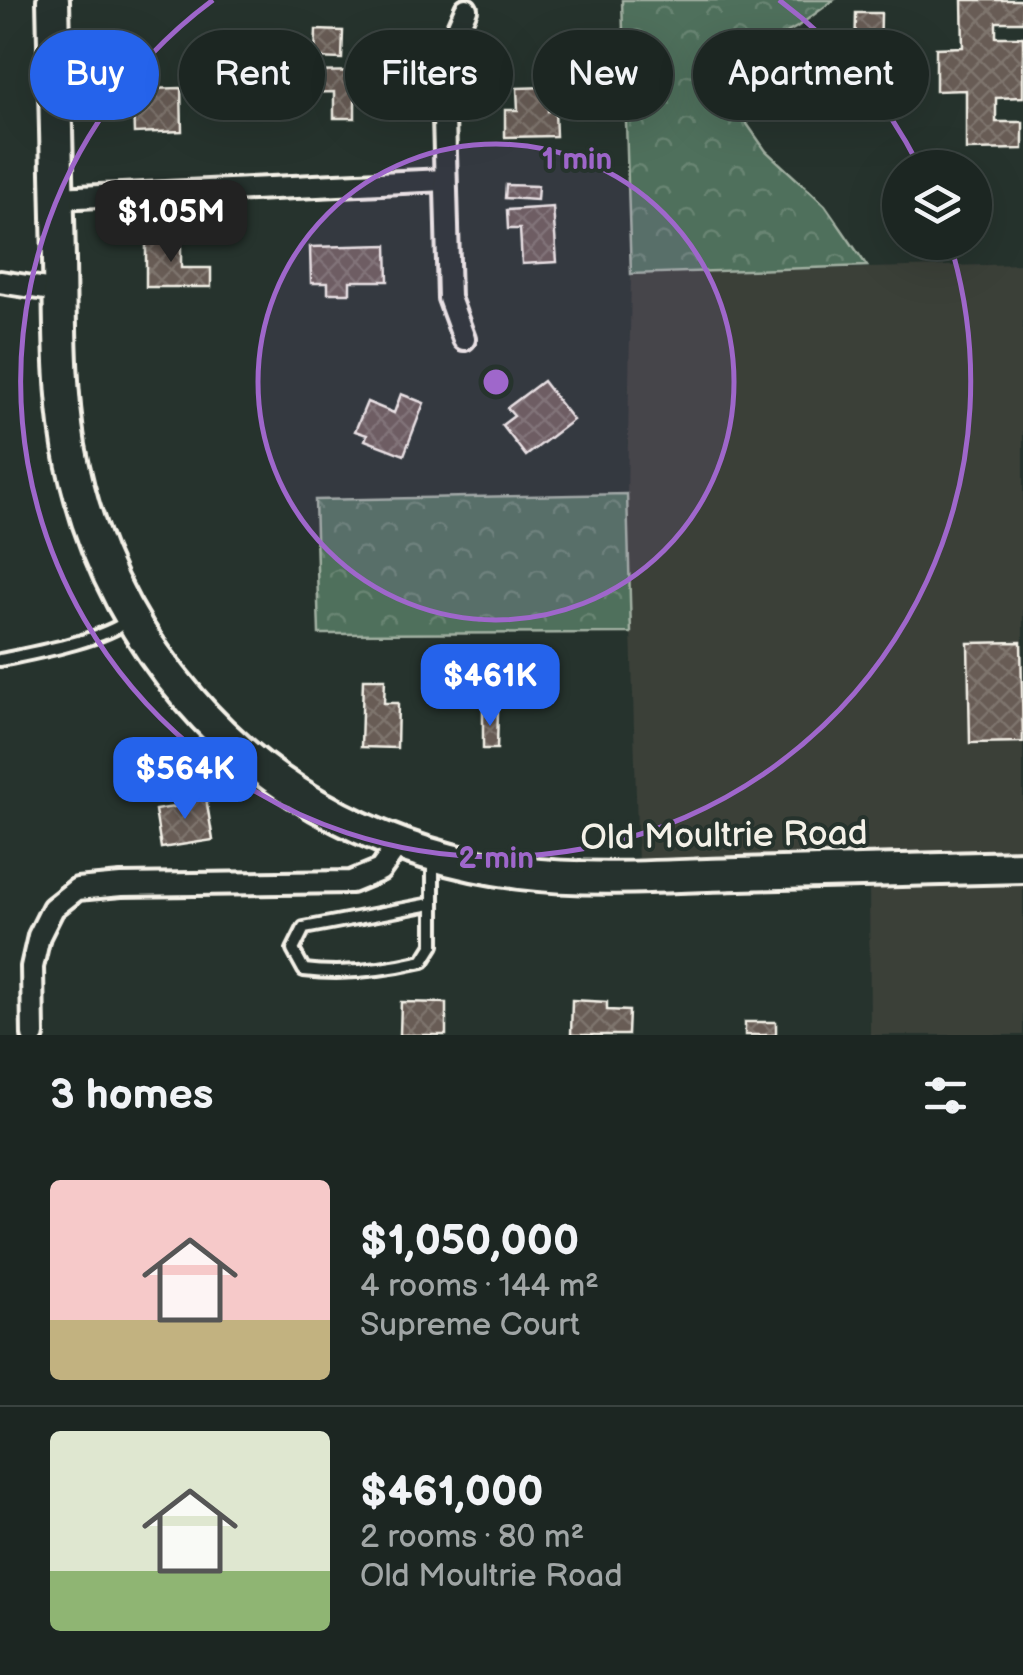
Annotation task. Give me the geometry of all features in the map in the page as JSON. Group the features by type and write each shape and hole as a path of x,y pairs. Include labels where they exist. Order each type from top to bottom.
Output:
{"main road":[{"name":"Old Moultrie Road","path":"53,0 62,376 78,488 94,538 132,619 172,680 238,750 312,803 398,844 433,856 522,874 574,878 1023,867"}],"street":[{"path":"464,339 449,298 443,81 448,53 466,9"},
{"path":"58,198 446,180"},
{"path":"0,282 60,291"},
{"path":"33,1035 32,967 39,936 54,908 77,889 351,882 380,870 398,844"}],"lane":[{"path":"0,660 68,645 132,619"},
{"path":"432,904 304,928 293,950 304,970 329,973 424,962 433,945 433,856"}],"shaded area":[{"path":"1023,264 1023,855 638,864 627,494 631,274"},
{"path":"1023,878 1023,1035 870,1035 869,882"}],"green space":[{"path":"622,0 834,0 792,30 693,30 693,120 744,120 766,151 825,205 867,266 631,274 626,120 673,120 673,30 623,30"},
{"path":"627,494 631,633 319,634 315,500"}],"building":[{"path":"962,0 1023,0 1023,22 996,22 996,37 1023,37 1023,97 996,98 996,122 1023,122 1023,149 966,150 966,90 936,91 936,48 963,47"},
{"path":"856,13 881,13 881,30 856,30"},
{"path":"325,30 343,31 342,59 325,58"},
{"path":"345,71 345,118 334,118 334,92 325,92 325,72"},
{"path":"533,87 533,120 555,120 556,136 505,137 505,120 513,120 513,110 518,110 517,88"},
{"path":"179,88 182,131 134,133 134,120 159,120 159,89"},
{"path":"506,185 538,186 537,200 505,198"},
{"path":"553,207 557,262 522,264 520,229 508,229 507,210"},
{"path":"181,234 181,268 211,268 211,287 146,287 146,235"},
{"path":"387,245 388,281 350,281 350,293 328,293 328,283 311,283 310,247"},
{"path":"543,381 573,420 526,456 502,425 514,416 507,408"},
{"path":"401,394 424,403 404,455 365,440 367,435 355,431 367,402 394,413"},
{"path":"1021,642 1023,742 970,743 968,643"},
{"path":"363,679 385,679 384,703 398,703 397,748 361,747"},
{"path":"483,708 498,709 497,749 483,749"},
{"path":"164,762 169,791 127,797 123,768"},
{"path":"204,786 213,840 161,848 155,810 192,804 189,789"},
{"path":"572,1000 607,1002 607,1010 629,1011 628,1035 571,1035"},
{"path":"401,1002 446,1003 446,1035 400,1035"},
{"path":"745,1022 776,1022 776,1035 745,1035"}]}
